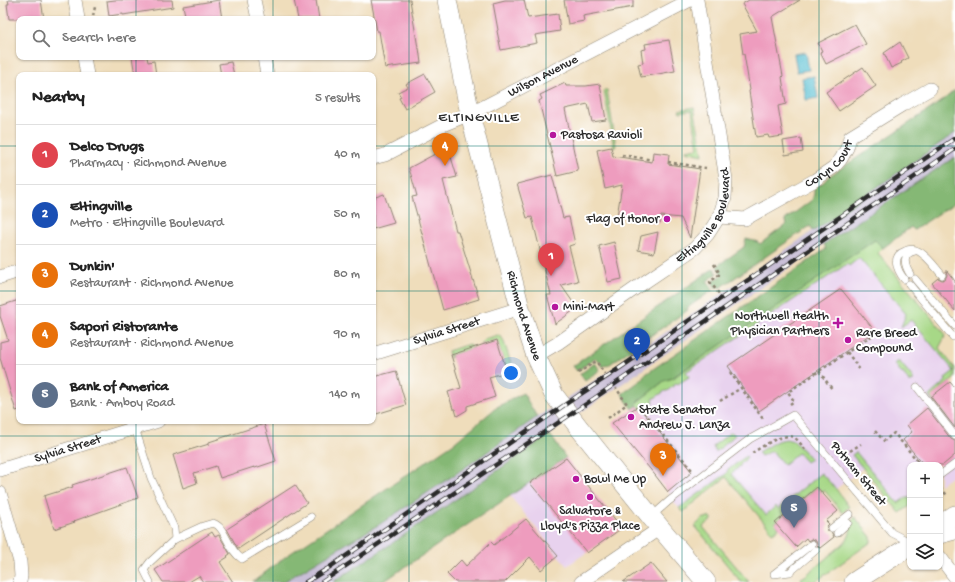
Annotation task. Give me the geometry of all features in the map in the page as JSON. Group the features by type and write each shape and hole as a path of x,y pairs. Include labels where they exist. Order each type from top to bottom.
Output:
{"main road":[{"name":"Richmond Avenue","path":"447,0 470,114 520,308 536,356 554,395 655,523 706,582"},
{"path":"943,523 955,515"},
{"path":"854,582 907,548"}],"street":[{"path":"74,0 77,16"},
{"path":"254,0 257,16"},
{"name":"Wilson Avenue","path":"376,157 445,124 470,114 690,0"},
{"name":"Eltingville Boulevard","path":"536,356 558,343 695,248 708,234 719,217 725,198 726,179 697,0"},
{"path":"84,60 86,72"},
{"path":"264,60 266,72"},
{"name":"Coryn Court","path":"719,217 745,219 815,180 834,167 841,159 847,148 850,137 930,89"},
{"path":"0,277 16,272"},
{"name":"Sylvia Street","path":"376,353 520,308"},
{"name":"Sylvia Street","path":"0,470 148,424"},
{"path":"0,493 20,562 20,582"},
{"path":"581,582 655,523"},
{"path":"943,536 955,533"},
{"path":"943,561 955,577"}],"lane":[{"path":"942,275 919,251 909,250 900,254 897,258 898,268 906,282 953,337 955,337"},
{"path":"919,251 909,253 906,257 906,265 912,276 955,326"},
{"path":"917,387 955,436"},
{"name":"Putnam Street","path":"655,523 670,501 750,439 793,415 892,533 907,540"},
{"path":"135,428 152,478 174,528 175,539"},
{"path":"943,473 955,464"},
{"path":"848,523 835,530 850,514"},
{"path":"150,582 144,570 150,562 175,539 203,526 213,523 220,527 238,556 242,559 311,517"},
{"path":"774,574 790,572 814,547"}],"path":[{"path":"94,16 95,7"},
{"path":"622,155 653,160"},
{"path":"668,162 706,168"},
{"path":"714,264 720,274 710,282 720,295"},
{"path":"788,405 794,401 788,392 876,333"},
{"path":"847,352 860,370"},
{"path":"578,373 596,361 605,374"},
{"path":"819,371 832,389"},
{"path":"730,372 764,420"},
{"path":"608,418 627,404 616,388"},
{"path":"720,401 741,388"},
{"path":"644,412 694,473"},
{"path":"758,424 769,417"},
{"path":"875,431 884,441 894,433 918,462"},
{"path":"748,455 778,438 788,436 795,438 806,451"},
{"path":"850,452 861,444"},
{"path":"943,491 947,495"}],"shaded area":[{"path":"955,133 955,157 824,244 394,542 333,582 283,582 380,524 457,473 537,417 605,374"},
{"path":"858,251 955,368 955,378 932,396 955,425 955,474 943,483 943,462 907,462 907,508 900,513 863,468 836,489 821,473 778,509 776,507 766,515 728,470 726,474 679,508 669,496 670,494 612,423 638,406 675,376"},
{"path":"566,458 622,528 567,566 510,496"}],"green space":[{"path":"604,90 607,90 616,146 614,148"},
{"path":"955,90 955,133 814,231 810,226 720,288 719,286 716,288 712,282 722,275 717,266 744,247 746,239 758,242 760,244 787,224 785,220 812,200 814,188 824,182 828,177 941,102"},
{"path":"694,107 703,155 686,151 698,148 692,110 680,112 679,110"},
{"path":"955,157 955,203 914,230 911,227 883,248 875,240 674,378 664,381 636,403 638,406 632,409 622,394 644,378 643,376 826,249 824,244"},
{"path":"876,239 883,248 878,253 946,335 939,348 955,368 955,378 932,396 955,428 929,397 946,381 945,378 954,371 911,320 901,327 906,314 859,258 849,266 847,264 686,372 689,377 653,399 654,402 642,411 636,403 664,381 673,378"},
{"path":"714,268 717,274 707,281 713,290 687,308 688,310 607,366 605,365 603,367 596,358 577,371 573,366"},
{"path":"498,335 503,339 513,369 507,372 497,341 481,345 484,339"},
{"path":"469,344 473,348 451,355 452,357 450,358 448,351"},
{"path":"900,362 913,378 912,382 909,382 903,373 902,374 895,363"},
{"path":"595,363 600,370 585,381 580,374"},
{"path":"523,393 537,417 457,473 380,524 283,582 253,582 285,557 454,443 497,407"},
{"path":"731,432 735,435 717,451 715,451 713,446"},
{"path":"549,435 566,458 383,582 333,582 394,542"},
{"path":"786,439 794,441 811,459 806,462 798,453 784,465 772,451 761,456 758,452 777,441"},
{"path":"856,452 898,503 907,498 907,508 900,513 852,455"},
{"path":"746,456 747,458 731,474 766,515 776,506 778,509 821,473 836,489 849,507 843,513 824,490 822,492 817,487 775,522 779,528 773,533 726,477 683,512 679,508 726,474 728,470"},
{"path":"708,517 712,518 712,520 703,527 749,582 741,582 695,526 702,519"},
{"path":"855,517 871,537 871,542 815,582 802,582 800,578 805,576 843,544 849,537 851,523"}],"water":[{"path":"806,52 809,70 797,72 794,54"},
{"path":"814,76 818,98 806,100 802,78"}],"building":[{"path":"8,0 41,0 44,16 16,16 16,19 9,19 7,4 9,4"},
{"path":"172,0 173,7 109,16 107,1"},
{"path":"219,0 222,16 185,16 183,6"},
{"path":"294,0 316,0 319,16 297,16"},
{"path":"371,0 410,0 421,63 385,68 379,31 377,31 376,26 376,16 374,16"},
{"path":"505,0 524,0 528,18 558,14 560,31 535,35 537,43 501,50 493,3"},
{"path":"564,0 633,0 633,7 583,16 584,21 568,24"},
{"path":"749,0 800,0 772,17 783,76 786,104 778,106 783,136 769,138 768,135 756,137 750,90 740,34 757,31 742,4"},
{"path":"855,24 866,44 826,64 820,52 822,51 818,43"},
{"path":"669,40 675,71 641,77 638,64 643,63 641,50 646,49 645,44"},
{"path":"900,42 908,58 901,62 902,63 891,68 884,53"},
{"path":"132,60 148,60 148,62 154,61 156,72 134,72"},
{"path":"231,62 233,72 220,72 219,64"},
{"path":"863,67 876,86 839,111 826,92"},
{"path":"425,74 435,92 405,109 399,98 401,97 398,92 408,87 406,84"},
{"path":"565,83 566,86 600,84 606,120 592,122 588,104 565,109 578,171 557,176 539,101 542,99 540,95"},
{"path":"801,138 803,152 785,155 783,141"},
{"path":"448,147 457,177 443,180 456,231 458,231 479,299 443,310 412,197 417,196 409,168"},
{"path":"611,147 613,156 652,162 653,152 669,154 668,164 700,169 690,238 681,218 661,216 660,223 617,216 622,185 605,189 597,150"},
{"path":"552,175 563,218 569,217 575,244 569,246 578,281 561,285 577,308 555,324 547,295 551,295 532,217 527,218 517,184"},
{"path":"384,194 394,223 376,228 376,197"},
{"path":"658,232 654,253 638,250 641,236"},
{"path":"614,242 622,279 608,282 599,246"},
{"path":"946,271 955,281 955,311 932,283 938,278 942,280 945,279 947,275"},
{"path":"841,289 875,331 759,411 728,366"},
{"path":"16,301 16,411 0,358 0,342 8,340 0,316 0,306"},
{"path":"497,340 507,372 489,377 495,397 467,406 467,410 457,416 455,409 453,409 448,392 461,388 451,355"},
{"path":"396,371 406,405 376,414 376,376"},
{"path":"950,382 955,388 955,428 931,397"},
{"path":"638,406 692,472 668,492 612,423"},
{"path":"927,408 951,439 955,441 955,455 943,465 943,462 921,462 903,440 912,432 907,425"},
{"path":"264,424 276,461 220,478 216,466 194,473 197,483 183,488 173,455"},
{"path":"566,458 622,528 587,553 530,483"},
{"path":"127,467 138,498 54,529 44,496"},
{"path":"295,485 307,503 238,549 227,529"},
{"path":"817,487 838,511 826,521 829,524 827,526 828,531 832,533 834,537 820,548 816,541 811,539 808,541 806,538 796,547 775,523"},
{"path":"526,519 558,556 541,570 530,557 505,582 455,582 447,574 461,560 466,566 491,542 494,545"},
{"path":"212,532 215,537 219,535 230,554 220,562 233,582 203,582 199,576 189,582 163,582 155,570"},
{"path":"651,563 667,582 623,582"}],"railway":[{"path":"306,582 955,138"},
{"path":"322,582 586,404 955,149"}],"place":[{"name":"Pastosa Ravioli","path":"553,135"},
{"name":"Sapori Ristorante","path":"445,166"},
{"name":"Flag of Honor","path":"667,219"},
{"name":"Delco Drugs","path":"551,276"},
{"name":"Mini-Mart","path":"555,307"},
{"name":"Northwell Health Physician Partners","path":"838,323"},
{"name":"Rare Breed Compound","path":"848,340"},
{"name":"Eltingville","path":"637,361"},
{"name":"State Senator Andrew J. Lanza","path":"631,417"},
{"name":"Dunkin'","path":"663,476"},
{"name":"Bowl Me Up","path":"576,479"},
{"name":"Salvatore & Lloyd's Pizza Place","path":"590,497"},
{"name":"Bank of America","path":"794,528"}],"district":[{"name":"ELTINGVILLE","path":"479,118"}]}
